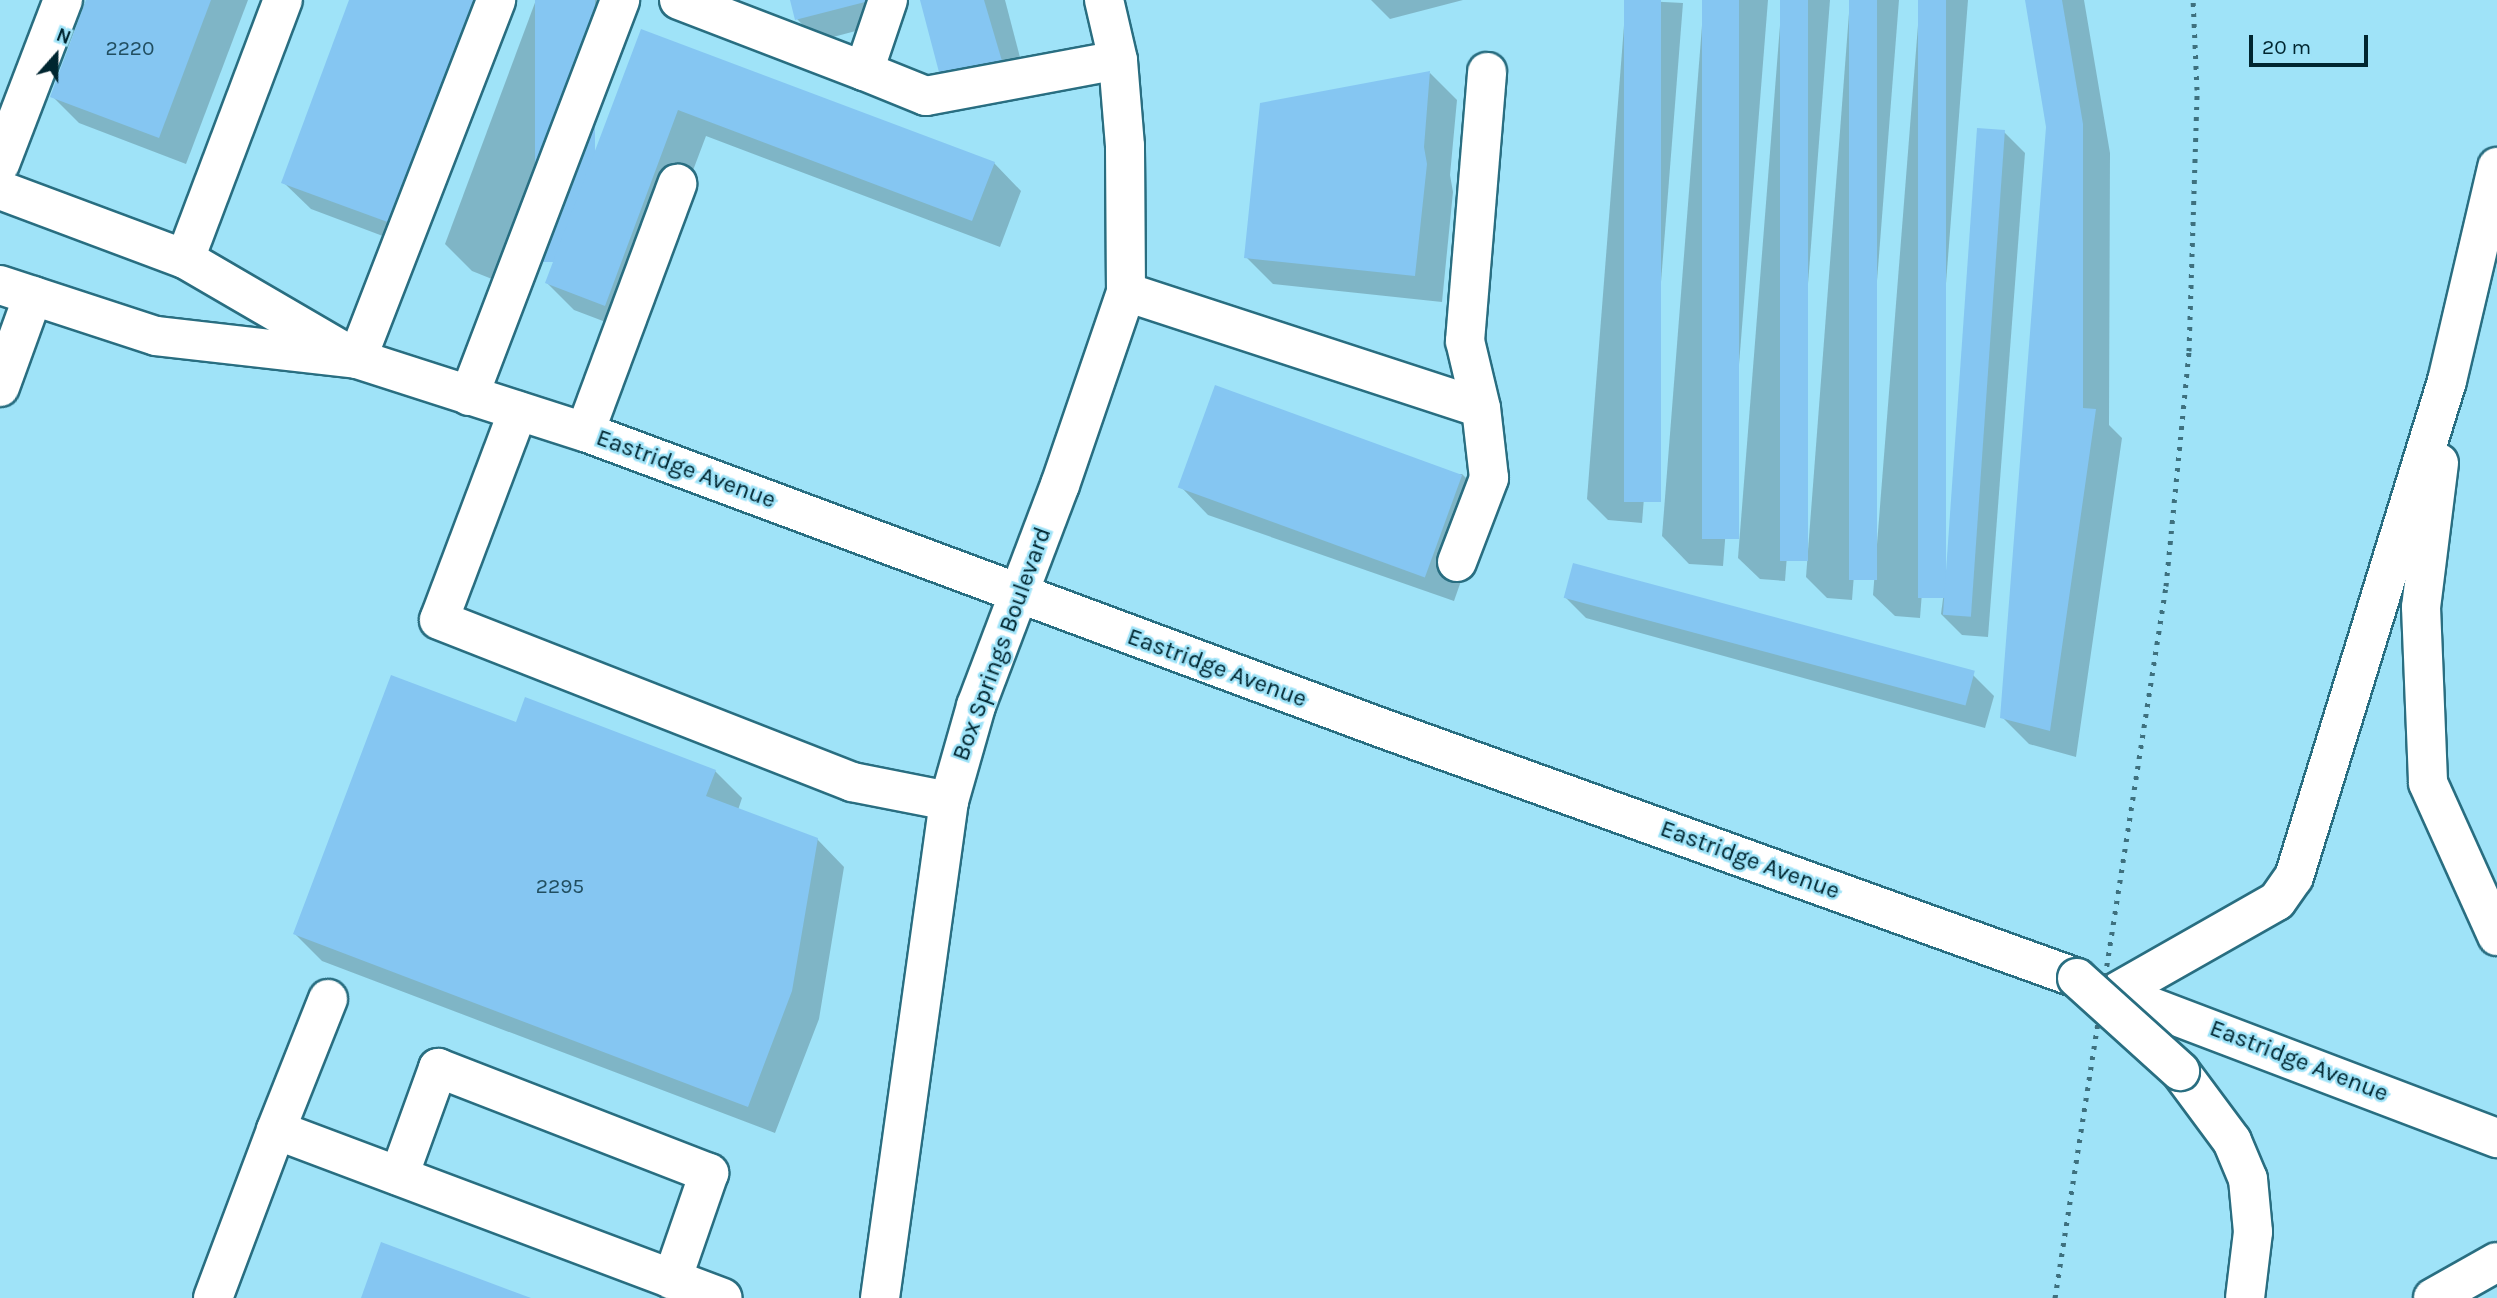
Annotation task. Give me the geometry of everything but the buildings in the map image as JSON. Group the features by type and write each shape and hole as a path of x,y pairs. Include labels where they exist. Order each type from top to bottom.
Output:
{"main road":[{"path":"0,164 63,0"},
{"path":"185,259 283,0"},
{"path":"357,359 496,0"},
{"path":"469,396 620,0"},
{"path":"679,0 926,96 1118,60"},
{"path":"864,71 888,0"},
{"name":"Box Springs Boulevard","path":"880,1298 949,801 976,706 1126,292 1128,215 1118,60 1104,0"},
{"path":"1457,562 1489,478 1480,408 1465,341 1487,72"},
{"path":"2497,167 2447,381 2421,607 2428,783 2497,936"},
{"path":"585,432 677,184"},
{"name":"Eastridge Avenue","path":"0,190 185,259 357,359"},
{"path":"0,387 16,291"},
{"name":"Eastridge Avenue","path":"16,291 156,336 357,359 585,432 1018,595 2077,978 2180,1071 2232,1141 2248,1179 2253,1232 2245,1298"},
{"path":"1126,292 1480,408"},
{"name":"Eastridge Avenue","path":"2447,381 2294,877 2277,901 2115,993 2490,1135"},
{"path":"518,411 439,620 852,782 949,801"},
{"path":"213,1298 328,999"},
{"path":"398,1176 438,1068 709,1173 673,1280"},
{"path":"276,1129 722,1298"},
{"path":"2443,1292 2497,1262"}],"railway":[{"path":"2055,1298 2166,586 2189,351 2197,90 2193,0"}]}
